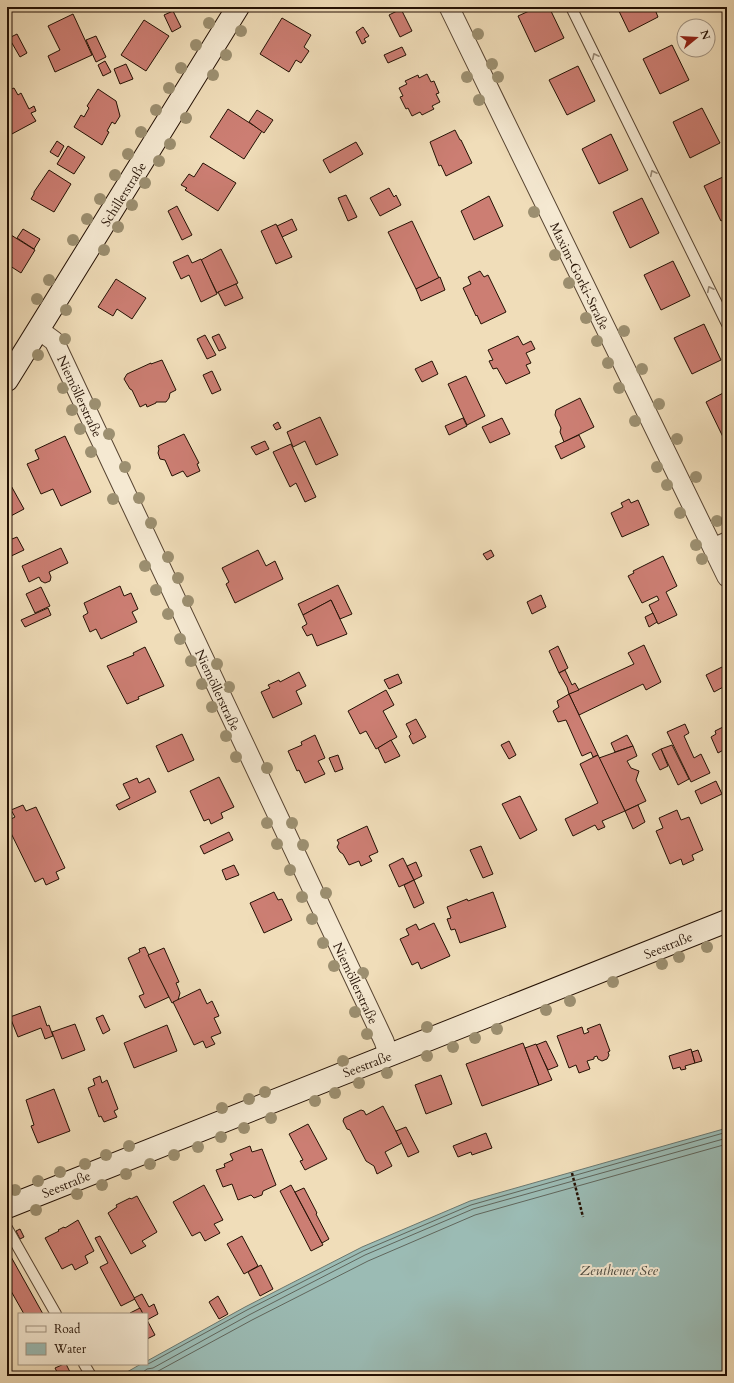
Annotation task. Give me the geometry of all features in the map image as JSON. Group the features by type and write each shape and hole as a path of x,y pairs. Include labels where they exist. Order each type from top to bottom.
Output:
{"main road":[{"name":"Schillerstraße","path":"7,380 238,7"},
{"name":"Seestraße","path":"7,1207 727,921"}],"street":[{"name":"Maxim-Gorki-Straße","path":"449,7 719,540 727,577"},
{"name":"Niemöllerstraße","path":"39,330 54,341 59,351 384,1041 389,1056"}],"lane":[{"path":"571,7 727,324"},
{"path":"7,1228 55,1313"},
{"path":"85,1365 90,1374"}],"path":[{"path":"572,1173 584,1217"}],"water":[{"name":"Zeuthener See","path":"727,1128 727,1376 120,1376 139,1365 148,1365 148,1360 245,1307 362,1247 470,1201"}],"building":[{"path":"538,7 549,7 564,38 535,52 518,16"},
{"path":"617,7 654,7 658,17 629,32"},
{"path":"401,9 412,31 400,37 389,15"},
{"path":"173,11 181,27 172,32 164,15"},
{"path":"73,14 92,55 55,72 48,56 60,50 48,26"},
{"path":"282,18 311,35 304,47 309,51 301,63 296,60 289,72 260,54"},
{"path":"144,20 169,36 146,71 121,55"},
{"path":"363,27 369,36 364,39 366,42 362,44 356,32"},
{"path":"17,34 27,53 20,57 9,38"},
{"path":"96,36 106,57 96,62 86,40"},
{"path":"672,45 676,53 676,58 678,58 689,80 660,94 643,59"},
{"path":"402,47 406,55 388,63 384,55"},
{"path":"105,61 111,72 103,76 98,65"},
{"path":"126,64 133,79 120,84 114,69"},
{"path":"578,66 595,101 567,115 549,80"},
{"path":"427,74 431,82 434,81 439,93 436,94 440,102 432,106 434,109 422,115 420,112 412,116 408,108 406,109 400,97 403,96 399,88 407,84 405,81 418,75 419,78"},
{"path":"14,88 18,95 21,93 29,109 34,106 36,111 31,113 36,121 10,135 7,129 7,91"},
{"path":"98,89 116,101 120,116 115,124 112,122 107,131 109,132 102,145 74,127 81,115 84,117 89,108 87,106"},
{"path":"702,108 720,143 690,158 673,122"},
{"path":"228,109 262,131 244,159 210,137"},
{"path":"257,110 273,120 264,133 249,122"},
{"path":"455,130 472,163 446,176 441,165 439,166 430,142"},
{"path":"611,134 628,170 599,184 582,149"},
{"path":"57,141 64,146 58,157 50,152"},
{"path":"356,142 363,154 330,173 323,160"},
{"path":"68,146 85,157 74,174 57,164"},
{"path":"203,163 236,183 218,211 185,190 187,188 181,185 189,174 194,177"},
{"path":"49,170 71,184 54,212 31,199"},
{"path":"727,175 727,218 721,221 704,186"},
{"path":"389,188 394,197 396,195 401,205 380,216 370,198"},
{"path":"346,195 357,217 348,221 338,198"},
{"path":"489,196 503,226 474,240 461,211"},
{"path":"642,198 659,233 630,248 613,212"},
{"path":"177,206 192,235 182,240 168,211"},
{"path":"292,219 297,230 282,237 277,226"},
{"path":"412,221 439,278 416,289 388,232"},
{"path":"276,224 292,257 276,264 261,231"},
{"path":"23,229 40,239 34,249 17,238"},
{"path":"11,235 35,250 21,273 7,264 7,242"},
{"path":"221,249 238,283 217,293 201,260"},
{"path":"188,255 192,263 201,259 217,294 201,302 189,275 181,279 173,262"},
{"path":"673,261 690,296 661,310 644,275"},
{"path":"480,271 484,277 488,275 506,312 481,324 463,288 471,284 468,277"},
{"path":"440,277 445,290 421,301 416,289"},
{"path":"116,279 146,298 132,319 117,309 113,316 98,307"},
{"path":"236,284 243,298 225,306 218,292"},
{"path":"704,324 721,360 692,374 674,338"},
{"path":"219,334 226,348 219,351 212,337"},
{"path":"205,335 216,355 207,359 197,339"},
{"path":"518,336 523,345 531,341 535,349 526,353 531,363 526,365 530,373 506,384 497,368 493,369 489,361 493,360 488,350"},
{"path":"162,360 176,390 170,393 166,402 156,402 147,407 146,404 140,407 132,390 124,379 127,374 151,363"},
{"path":"432,361 438,374 422,382 415,369"},
{"path":"212,371 221,390 212,394 203,375"},
{"path":"466,376 485,416 467,425 448,384"},
{"path":"727,391 727,435 723,437 706,402"},
{"path":"580,398 594,427 564,442 560,432 561,428 555,415 556,410"},
{"path":"320,417 338,455 316,465 305,441 293,447 287,432"},
{"path":"463,418 467,426 449,435 445,426"},
{"path":"502,418 510,434 490,443 482,427"},
{"path":"278,422 281,428 276,430 273,425"},
{"path":"184,434 199,463 197,464 200,471 187,477 183,471 172,476 165,460 160,459 158,446"},
{"path":"579,435 585,447 561,459 555,446"},
{"path":"65,436 91,492 61,506 53,489 41,494 27,464 39,459 35,450"},
{"path":"265,441 269,449 256,455 251,447"},
{"path":"291,444 316,497 305,502 296,483 290,487 273,452"},
{"path":"9,482 24,509 7,518 7,483"},
{"path":"629,499 631,503 638,500 649,525 622,537 611,513 623,507 621,503"},
{"path":"17,537 24,550 7,558 7,541"},
{"path":"61,548 68,563 49,572 51,577 50,581 45,583 41,581 39,577 29,582 22,566"},
{"path":"258,550 266,566 275,561 283,579 235,603 226,584 229,582 222,568"},
{"path":"491,550 494,556 487,560 483,554"},
{"path":"663,556 677,586 666,592 677,615 658,624 649,605 659,600 657,596 642,603 628,576 634,573 633,571"},
{"path":"338,585 352,614 340,619 331,600 303,615 298,604"},
{"path":"120,586 124,596 131,593 138,609 132,612 137,622 101,639 96,629 90,632 83,616 88,613 84,603"},
{"path":"41,587 50,606 35,613 26,594"},
{"path":"541,595 546,607 532,614 527,602"},
{"path":"331,600 347,634 317,646 312,634 307,636 302,627 307,624 303,615"},
{"path":"48,608 51,615 25,627 21,620"},
{"path":"653,613 657,622 649,627 645,617"},
{"path":"644,645 661,682 646,690 643,684 579,715 569,694 634,664 628,653"},
{"path":"558,646 568,668 559,673 549,651"},
{"path":"145,647 164,686 138,697 139,699 127,704 107,666 134,655 133,653"},
{"path":"722,667 727,677 727,685 714,692 706,675"},
{"path":"565,670 572,685 575,683 579,690 569,694 567,687 559,673"},
{"path":"299,672 306,686 296,691 302,704 273,718 261,692 270,688 268,685 279,680 280,682"},
{"path":"398,674 402,683 389,689 384,680"},
{"path":"386,690 394,705 383,711 397,737 376,749 366,731 360,734 348,711"},
{"path":"569,694 598,755 593,757 591,752 582,756 566,720 558,722 553,711 559,707 557,701"},
{"path":"416,719 426,737 413,744 409,736 411,734 406,724"},
{"path":"685,724 689,733 684,736 694,758 701,754 710,773 691,782 667,732"},
{"path":"727,725 727,748 718,753 711,737 716,734 715,731"},
{"path":"182,734 194,760 168,772 156,746"},
{"path":"315,735 325,758 318,761 325,774 305,783 299,770 297,771 288,751 302,745 301,742"},
{"path":"627,735 633,746 615,752 611,743"},
{"path":"391,740 400,756 385,763 378,748"},
{"path":"509,741 516,755 509,759 501,745"},
{"path":"672,745 689,779 678,785 661,749"},
{"path":"633,746 637,756 627,761 631,768 639,771 636,780 646,801 625,811 599,758"},
{"path":"661,749 668,766 660,770 652,754"},
{"path":"338,755 343,769 335,772 329,758"},
{"path":"598,755 625,811 602,821 605,827 598,830 595,825 573,836 565,819 598,803 580,764"},
{"path":"219,777 234,807 221,813 223,818 211,824 209,819 204,821 190,791"},
{"path":"137,778 139,783 149,778 156,792 119,810 116,805 130,798 123,784"},
{"path":"716,781 722,794 701,804 695,791"},
{"path":"520,796 537,830 520,839 502,804"},
{"path":"23,805 26,811 36,807 65,868 56,872 59,879 46,885 43,878 35,882 7,825 7,821 15,817 11,810"},
{"path":"638,805 645,822 633,829 625,811"},
{"path":"677,810 681,820 689,817 703,850 692,855 694,860 683,865 681,859 670,864 656,831 663,828 659,818"},
{"path":"367,826 378,852 369,856 372,861 361,866 359,861 349,865 337,847 339,843 337,840"},
{"path":"229,832 233,840 204,854 200,846"},
{"path":"481,846 493,874 483,878 470,850"},
{"path":"403,858 414,880 399,887 389,865"},
{"path":"416,862 422,876 414,880 407,866"},
{"path":"234,865 239,875 226,880 222,870"},
{"path":"414,880 424,903 414,908 404,885"},
{"path":"274,892 278,900 282,899 292,920 264,933 250,903"},
{"path":"493,892 506,927 460,943 455,929 451,930 447,919 451,918 447,907 467,899 468,901"},
{"path":"434,923 450,956 421,969 418,962 412,965 400,939 409,935 406,929 416,924 419,930"},
{"path":"145,947 169,997 145,1008 139,996 144,994 128,958 140,952 139,949"},
{"path":"164,948 179,982 176,983 180,993 178,1000 172,1003 148,955"},
{"path":"200,989 207,1004 212,1001 219,1016 214,1018 221,1033 211,1037 215,1044 206,1048 203,1041 194,1045 173,1002"},
{"path":"40,1006 47,1026 49,1025 53,1036 45,1039 41,1028 18,1037 10,1017"},
{"path":"103,1015 110,1030 103,1034 96,1018"},
{"path":"75,1024 85,1050 62,1059 52,1032"},
{"path":"600,1024 610,1051 608,1052 609,1055 607,1059 602,1061 598,1059 597,1056 594,1057 594,1059 587,1061 590,1069 579,1073 576,1065 569,1068 557,1036 582,1027 584,1034 589,1032 587,1029"},
{"path":"167,1025 177,1051 134,1068 124,1043"},
{"path":"546,1041 558,1066 548,1070 536,1045"},
{"path":"523,1043 539,1085 482,1106 466,1064"},
{"path":"536,1044 552,1080 539,1085 525,1048"},
{"path":"691,1049 695,1063 685,1066 686,1069 681,1070 680,1067 673,1069 669,1056"},
{"path":"698,1050 702,1061 695,1063 692,1052"},
{"path":"441,1075 452,1104 426,1114 415,1085"},
{"path":"100,1076 102,1083 107,1080 118,1109 114,1111 117,1117 104,1122 101,1116 99,1117 88,1088 95,1085 93,1079"},
{"path":"54,1089 70,1131 38,1143 31,1126 34,1125 26,1100"},
{"path":"383,1106 402,1143 385,1152 392,1166 377,1174 374,1166 366,1161 350,1130 347,1129 343,1121 344,1118 361,1110 364,1111 366,1115"},
{"path":"308,1124 327,1159 305,1170 300,1161 303,1160 289,1134"},
{"path":"406,1127 419,1152 408,1157 396,1131"},
{"path":"486,1133 492,1148 472,1155 471,1152 458,1157 453,1146"},
{"path":"250,1146 252,1152 262,1149 276,1185 263,1191 262,1195 254,1198 251,1195 238,1200 232,1184 223,1187 216,1170 225,1167 224,1164 233,1160 230,1154"},
{"path":"204,1185 223,1220 214,1224 220,1233 205,1241 200,1232 192,1236 173,1202"},
{"path":"291,1185 323,1245 311,1251 280,1191"},
{"path":"304,1188 329,1239 322,1243 295,1192"},
{"path":"137,1196 157,1232 142,1241 146,1246 131,1254 108,1213 117,1207 116,1205"},
{"path":"78,1220 94,1251 85,1256 88,1263 75,1270 72,1264 62,1269 45,1238"},
{"path":"20,1229 24,1237 20,1239 16,1231"},
{"path":"100,1236 135,1299 121,1306 100,1267 108,1263 95,1238"},
{"path":"242,1236 258,1266 244,1274 227,1244"},
{"path":"10,1255 42,1313 23,1313 7,1284 7,1257"},
{"path":"261,1265 273,1289 260,1296 248,1272"},
{"path":"142,1294 149,1307 154,1304 158,1314 148,1319 148,1313 142,1313 134,1298"},
{"path":"218,1296 228,1314 219,1319 209,1302"},
{"path":"140,1308 142,1313 130,1313"},
{"path":"148,1322 155,1335 148,1338"},
{"path":"66,1365 72,1376 59,1376 55,1368"}]}
